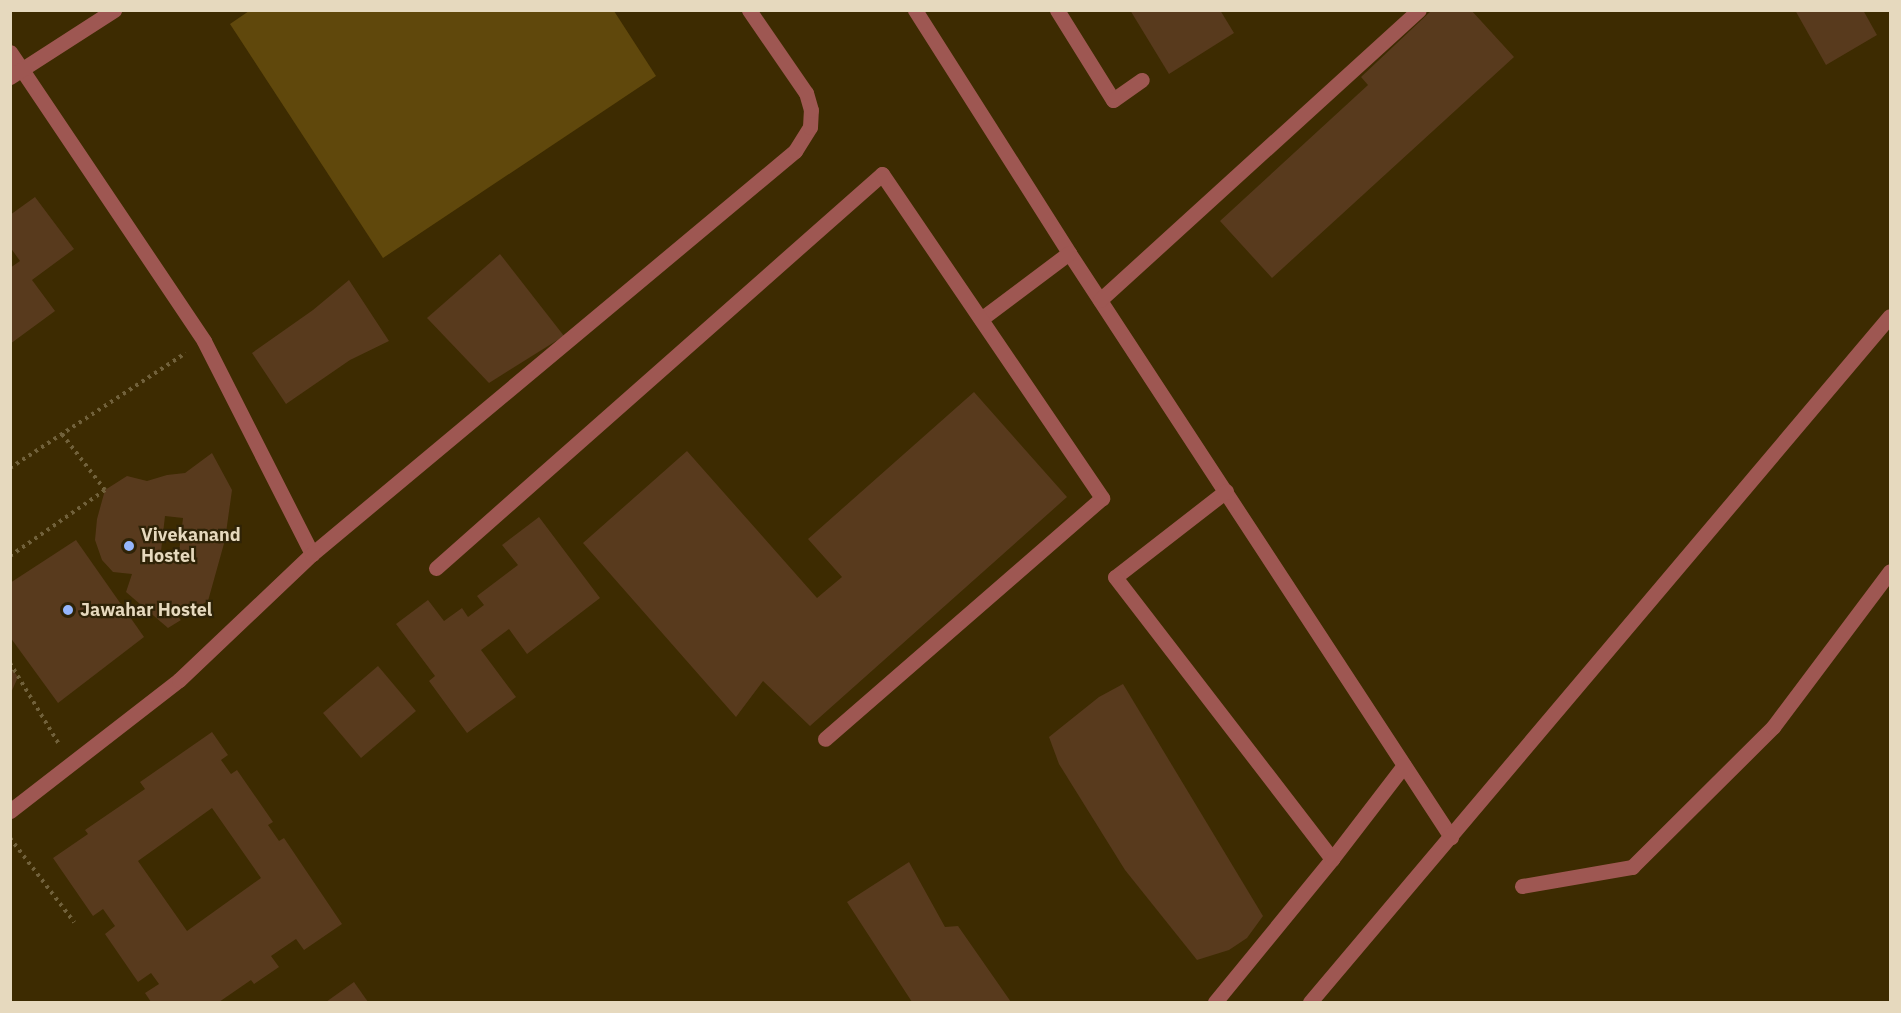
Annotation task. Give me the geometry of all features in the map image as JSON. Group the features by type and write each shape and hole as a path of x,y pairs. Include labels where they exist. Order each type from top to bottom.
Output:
{"street":[{"path":"16,73 114,10"},
{"path":"10,811 179,680 312,554 795,151 810,127 809,102 806,93 750,10"},
{"path":"915,10 1069,253 1451,837"},
{"path":"1057,10 1113,100 1142,80"},
{"path":"1100,300 1419,10"},
{"path":"10,52 16,73 204,341 312,554"},
{"path":"436,568 882,174 1102,498 825,739"},
{"path":"981,319 1069,253"},
{"path":"1310,1002 1890,316"},
{"path":"1226,492 1115,576 1332,859"},
{"path":"1522,886 1632,867 1773,726 1890,571"},
{"path":"1215,1002 1332,859 1404,765"}],"path":[{"path":"10,468 204,341"},
{"path":"10,556 105,490 62,434"},
{"path":"10,663 71,764"},
{"path":"10,838 74,922"}],"shaded area":[{"path":"249,11 614,11 656,76 383,258 230,24"}],"building":[{"path":"1130,10 1220,10 1234,33 1169,74"},
{"path":"1432,10 1471,10 1514,57 1272,278 1220,221 1368,85 1361,77"},
{"path":"1795,10 1863,10 1877,35 1826,65"},
{"path":"35,197 74,249 32,280 55,311 10,344 10,268 20,261 10,247 10,215"},
{"path":"500,254 564,336 489,383 427,318"},
{"path":"349,280 389,341 350,360 286,404 252,353 313,310"},
{"path":"974,392 1067,497 810,726 763,681 736,717 583,543 687,451 817,598 842,577 808,539"},
{"name":"Vivekanand Hostel","path":"212,453 232,490 225,540 208,601 192,610 166,604 181,620 168,628 126,592 132,574 113,572 102,560 95,540 97,519 105,490 127,476 147,481 185,473","holes":["165,516 183,518 178,561 160,560"]},
{"path":"539,517 600,598 527,654 509,629 481,650 516,697 467,733 429,681 435,676 396,624 428,600 444,621 462,608 468,617 484,605 477,596 518,565 502,545"},
{"name":"Jawahar Hostel","path":"76,540 144,637 58,703 10,637 10,583"},
{"path":"10,666 18,677 10,695"},
{"path":"378,666 416,711 361,758 323,713"},
{"path":"1123,684 1263,916 1247,938 1229,950 1197,960 1125,870 1059,764 1049,737 1099,697"},
{"path":"212,732 228,755 221,760 231,774 237,770 273,822 268,825 279,841 284,838 342,924 304,950 296,939 271,956 279,967 254,984 251,980 219,1002 151,1002 145,993 159,984 151,973 138,982 105,934 115,926 103,909 93,916 53,858 88,834 85,830 145,789 140,782","holes":["212,808 261,878 187,931 138,861"]},
{"path":"909,862 945,927 958,926 1011,1002 912,1002 847,902"},
{"path":"354,982 368,1002 326,1002"}],"place":[{"name":"Vivekanand Hostel","path":"129,546"},
{"name":"Jawahar Hostel","path":"68,610"}]}
